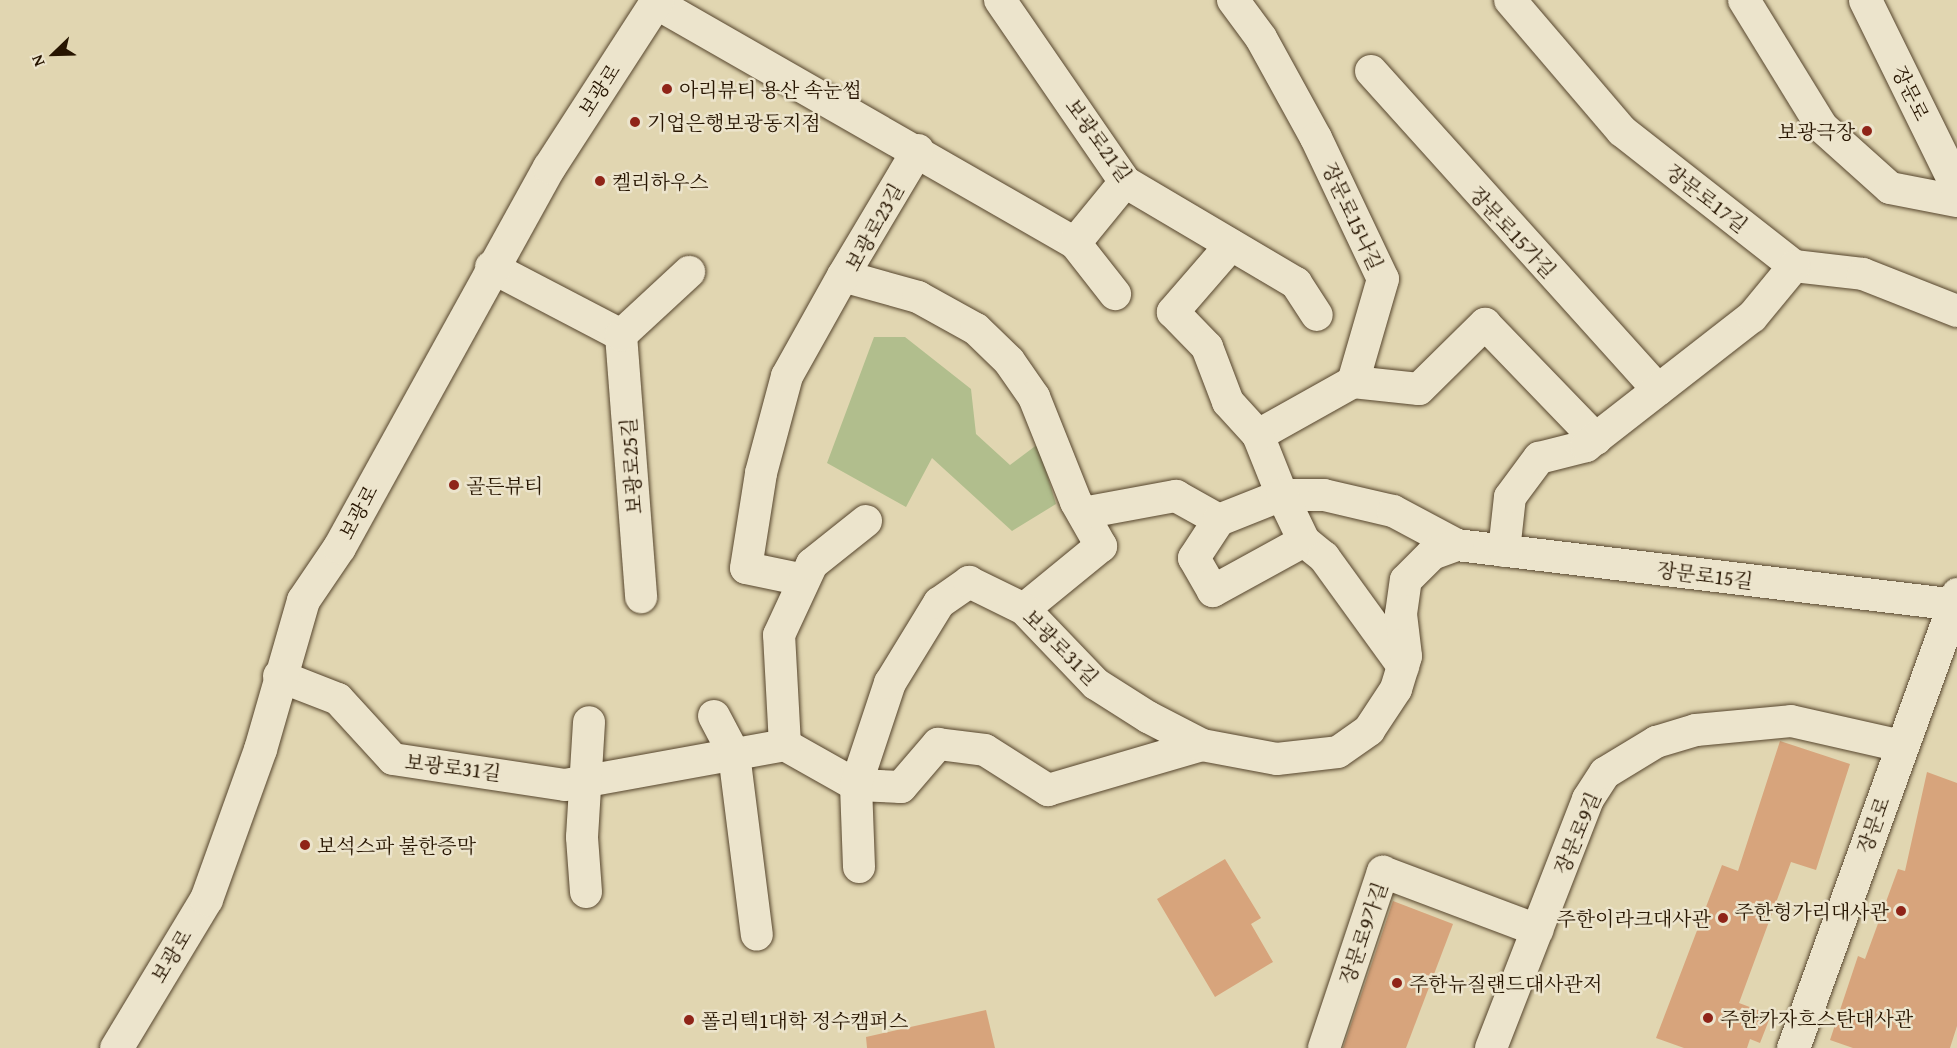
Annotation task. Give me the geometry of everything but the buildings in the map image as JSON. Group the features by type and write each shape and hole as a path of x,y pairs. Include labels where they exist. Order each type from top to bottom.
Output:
{"main road":[{"name":"장문로","path":"1865,0 1957,187"},
{"name":"보광로","path":"116,1048 206,899 260,749 279,676 303,600 339,547 491,267 656,1"},
{"name":"장문로","path":"1793,1048 1956,600"}],"street":[{"name":"보광로21길","path":"1000,0 1125,182 1296,283 1317,315"},
{"path":"1023,34 1030,0"},
{"name":"장문로15나길","path":"1233,0 1261,38 1316,138 1383,279 1353,382"},
{"name":"장문로17길","path":"1510,0 1622,131 1794,266"},
{"path":"1744,0 1822,126 1890,188 1957,201"},
{"path":"656,1 918,150 1075,243 1115,294"},
{"name":"장문로15가길","path":"1371,71 1658,390"},
{"name":"보광로23길","path":"918,150 843,276 918,297 976,329 1034,397 1083,513 1101,546 1024,609"},
{"path":"1075,243 1125,182"},
{"path":"1231,245 1173,312 1207,347 1228,402 1258,435 1282,495 1304,541 1324,557 1403,666"},
{"path":"1504,551 1510,498 1539,458 1586,446 1596,439 1752,317 1794,266 1863,274 1957,311"},
{"path":"491,267 621,335 689,272"},
{"path":"804,580 746,568 761,473 788,376 843,276"},
{"path":"1258,435 1353,382 1419,389 1485,324 1596,439"},
{"name":"보광로25길","path":"621,335 641,597"},
{"path":"1304,541 1213,591 1194,558 1219,520 1282,495 1324,495 1392,511 1457,545"},
{"path":"1083,513 1176,496 1219,520"},
{"path":"785,745 778,634 812,564 866,521"},
{"name":"보광로31길","path":"860,867 856,785 890,683 939,603 969,582 1024,609 1096,684 1202,745 1277,759 1338,752 1369,730 1396,689 1403,666 1406,580 1432,554 1457,545"},
{"name":"장문로15길","path":"1457,545 1956,600"},
{"name":"보광로31길","path":"279,676 338,699 393,759 565,785 584,779 785,745 856,785 901,788 938,744 985,750 1048,790 1202,745"},
{"path":"714,716 734,754 757,934"},
{"name":"장문로9길","path":"1491,1048 1588,799 1605,773 1656,742 1696,730 1791,721 1902,746"},
{"path":"586,892 584,779 589,722"},
{"name":"장문로9가길","path":"1324,1048 1383,872 1537,930"}],"green space":[{"path":"874,337 905,337 971,389 976,434 1010,465 1038,444 1056,504 1012,531 932,458 906,507 827,463"}],"place":[{"name":"아리뷰티 용산 속눈썹","path":"667,89"},
{"name":"기업은행보광동지점","path":"635,122"},
{"name":"보광극장","path":"1867,131"},
{"name":"켈리하우스","path":"600,181"},
{"name":"골든뷰티","path":"454,485"},
{"name":"보석스파 불한증막","path":"305,845"},
{"name":"주한헝가리대사관","path":"1901,911"},
{"name":"주한이라크대사관","path":"1723,918"},
{"name":"주한뉴질랜드대사관저","path":"1397,983"},
{"name":"주한카자흐스탄대사관","path":"1708,1018"},
{"name":"폴리텍1대학 정수캠퍼스","path":"689,1020"}]}
